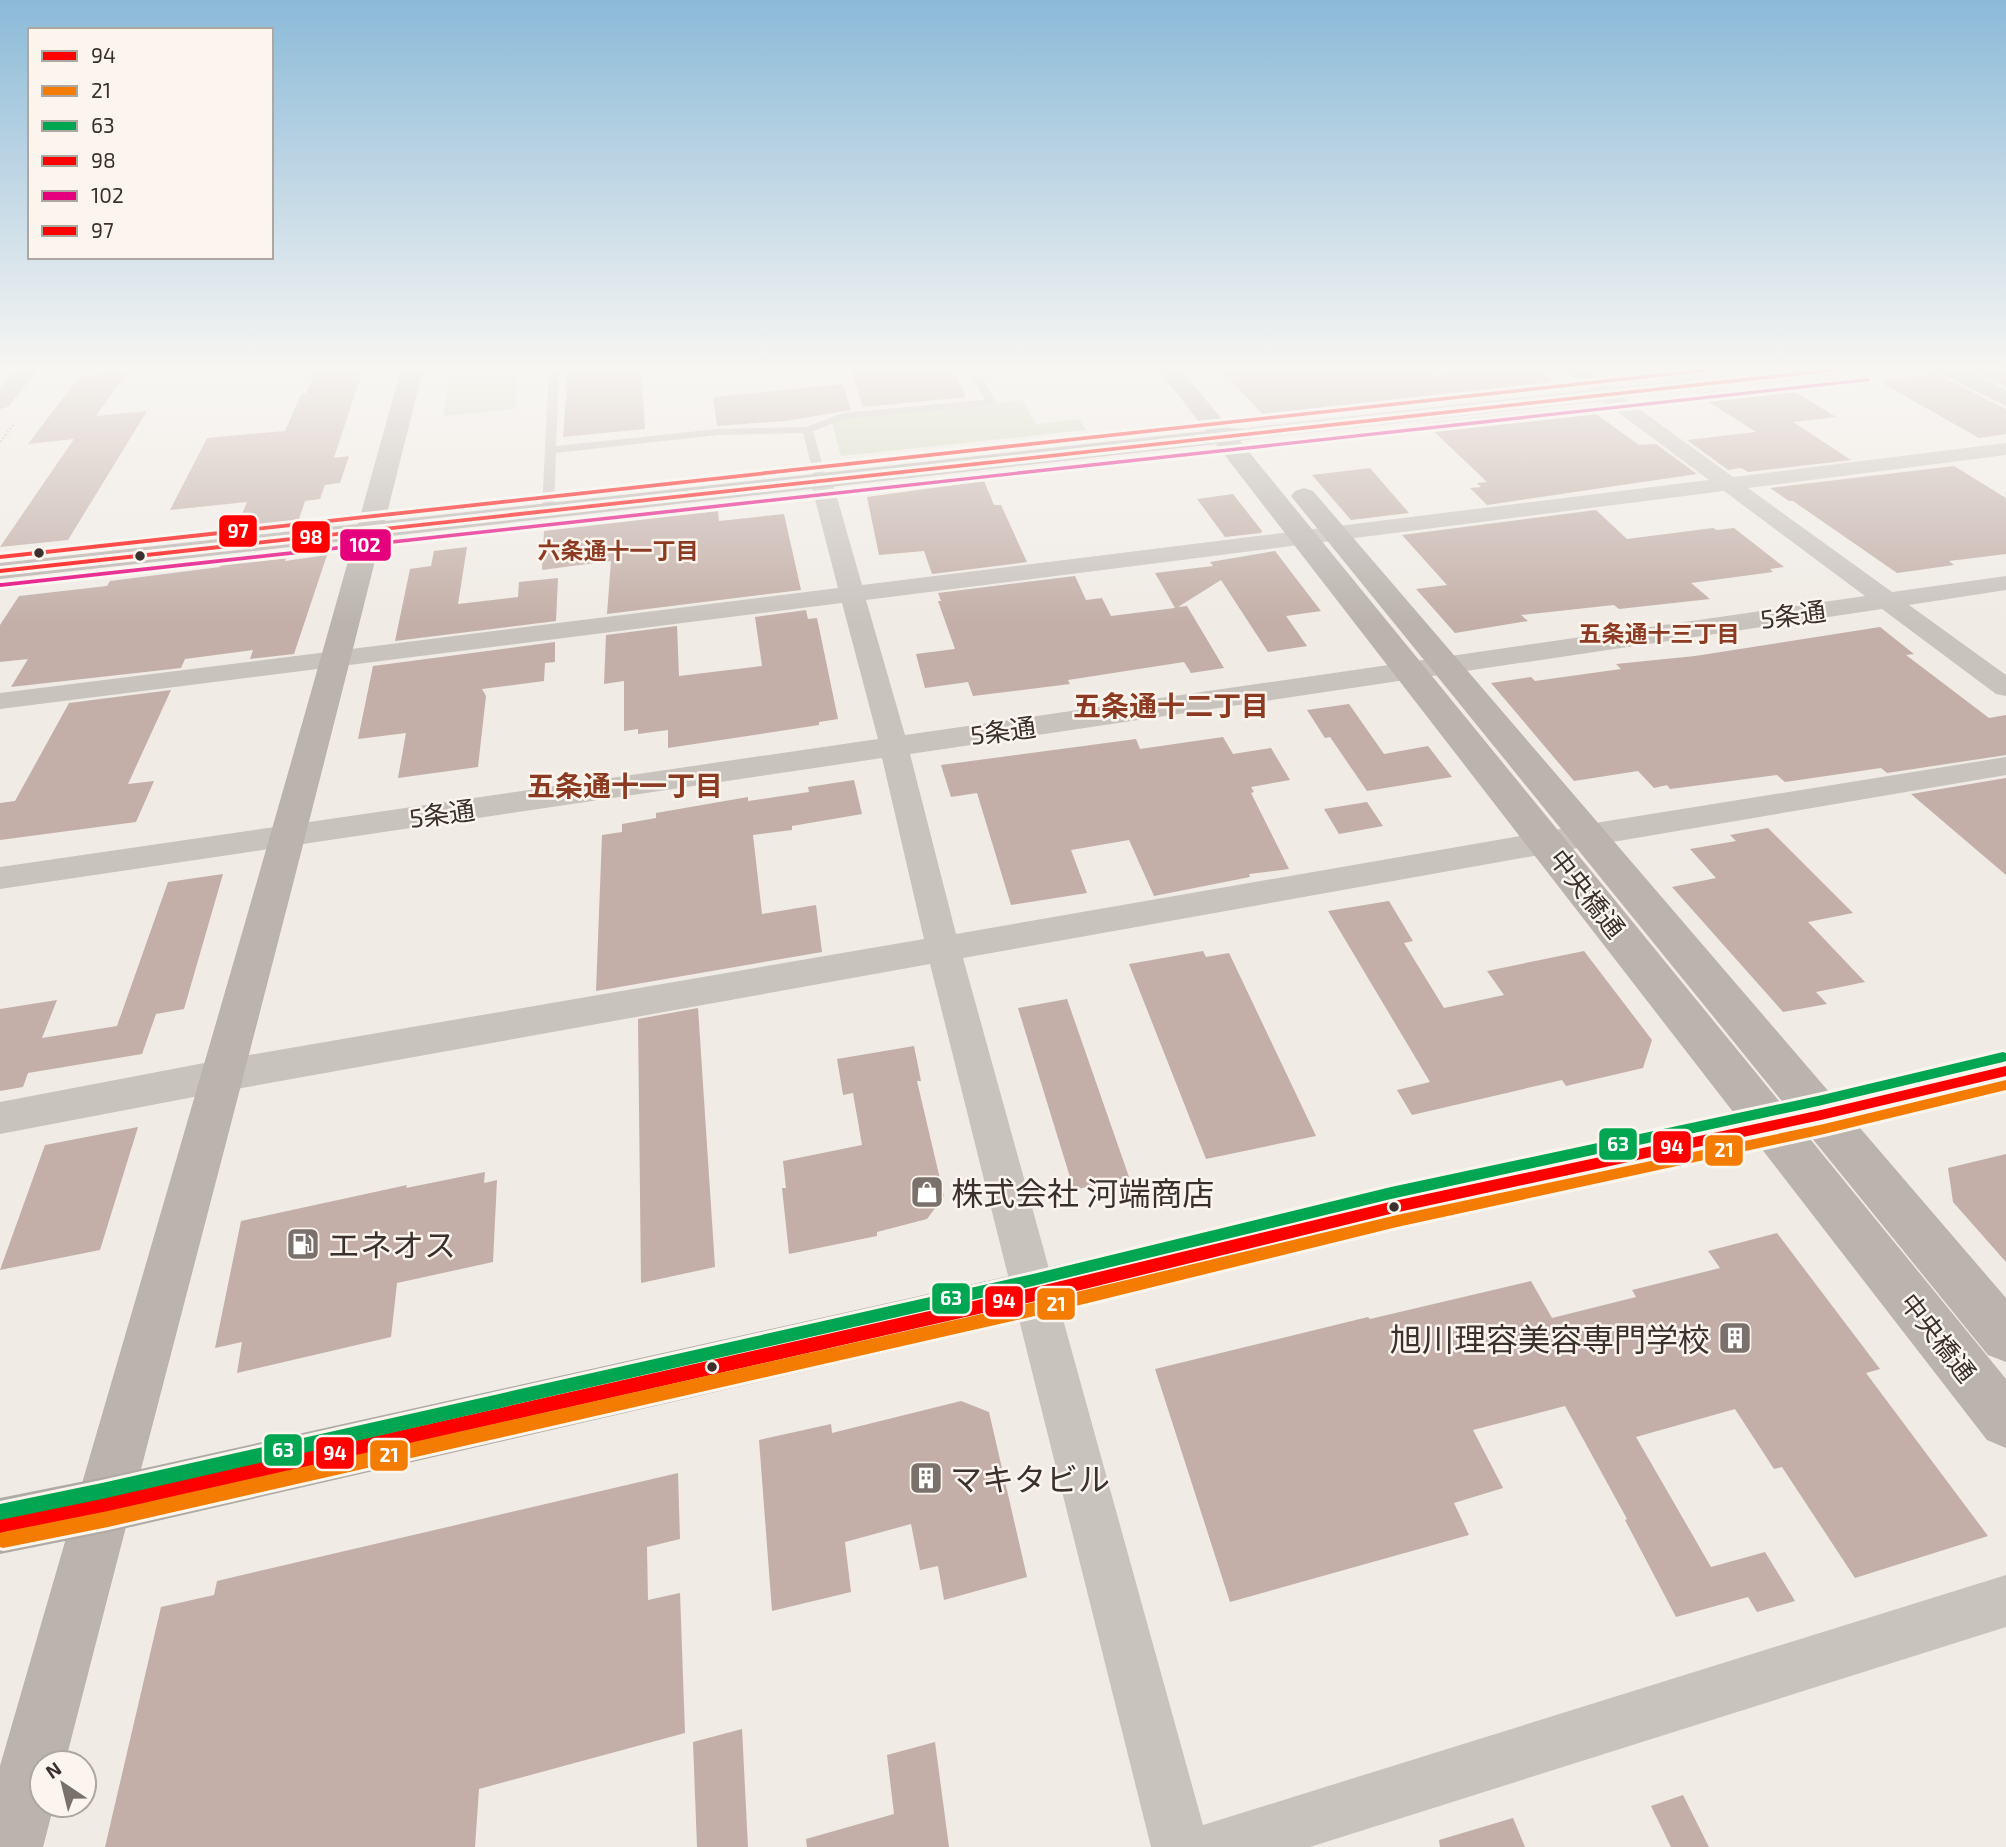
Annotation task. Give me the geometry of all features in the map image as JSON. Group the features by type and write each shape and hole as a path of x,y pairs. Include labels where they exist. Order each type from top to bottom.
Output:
{"highway":[{"path":"0,1526 105,1505 1036,1294 1394,1207 1821,1115 2006,1071"}],"street":[{"path":"10,1847 220,1076 289,835 389,452"},
{"path":"0,570 821,480 1026,452"},
{"name":"中央橋通","path":"1256,452 1429,668 1589,835 2006,1337"},
{"path":"1684,452 2006,688"},
{"path":"0,701 1980,452"},
{"path":"821,480 894,746 943,949 1180,1847"},
{"name":"5条通","path":"0,878 2006,583"},
{"name":"中央橋通","path":"1429,668 1548,842 2006,1421"},
{"path":"0,1118 220,1076 1548,842 2006,766"},
{"path":"1219,1847 2006,1601"}],"lane":[{"path":"548,510 550,452"},
{"path":"813,452 821,480"}],"green space":[{"path":"840,452 877,452 841,456"}],"building":[{"path":"65,452 122,452 68,540 0,547"},
{"path":"200,452 336,452 334,458 349,456 340,483 325,485 320,499 305,501 296,528 233,535 247,502 170,510"},
{"path":"1456,452 1667,452 1697,474 1487,505 1470,488 1481,487 1477,483 1487,482"},
{"path":"1704,452 1839,452 1851,460 1748,472 1741,468 1728,470"},
{"path":"1954,466 2006,498 2006,554 1949,561 1954,565 1897,573 1770,488"},
{"path":"1370,468 1409,513 1351,520 1312,475"},
{"path":"984,481 994,505 1001,505 1027,562 932,574 924,551 879,555 867,497"},
{"path":"1233,494 1261,533 1225,537 1197,499"},
{"path":"1596,510 1627,539 1713,528 1734,528 1784,567 1770,569 1773,572 1691,583 1710,599 1619,609 1614,605 1521,615 1528,621 1455,633 1416,589 1447,585 1402,535"},
{"path":"718,511 719,521 784,514 801,590 607,614 611,561 542,570 544,531"},
{"path":"467,547 458,604 518,597 519,582 558,578 556,621 395,641 410,569 431,566 434,551"},
{"path":"288,550 285,561 327,555 294,654 250,659 253,650 185,659 181,668 11,687 28,659 0,662 0,625 19,596 107,586 110,581 220,567 224,557"},
{"path":"1275,551 1321,611 1286,616 1307,646 1268,652 1221,580 1178,607 1187,606 1224,668 1191,673 1184,662 1068,680 1070,684 973,696 968,682 925,688 916,654 955,649 938,601 941,601 938,593 1075,576 1086,600 1102,598 1111,616 1175,608 1155,573 1213,566 1210,562"},
{"path":"806,610 808,619 817,618 838,719 819,722 819,725 668,748 668,730 638,734 638,729 624,731 624,681 604,684 606,635 677,626 679,676 762,666 755,617"},
{"path":"1880,627 1914,654 1906,655 1989,718 2006,715 2006,755 1887,773 1881,768 1785,782 1777,775 1670,789 1667,785 1654,788 1638,771 1574,781 1491,683 1531,677 1535,681 1621,669 1616,664 1695,656"},
{"path":"555,642 555,662 545,663 544,681 482,689 486,696 478,767 398,778 406,733 358,739 373,666"},
{"path":"171,690 128,784 154,781 136,822 0,840 0,803 15,801 69,703"},
{"path":"1349,704 1384,754 1428,746 1452,777 1367,791 1330,737 1325,738 1307,710"},
{"path":"1223,737 1233,754 1271,748 1290,780 1251,787 1254,792 1251,793 1289,869 1249,874 1250,877 1154,896 1129,840 1071,850 1087,893 1011,905 977,793 951,797 941,765 1136,739 1140,749"},
{"path":"2006,778 2006,875 1911,794"},
{"path":"854,780 862,814 792,826 792,830 753,835 762,914 816,905 822,952 596,991 602,835 622,832 622,824 656,818 656,813 748,797 748,801 809,792 808,787"},
{"path":"1367,802 1383,826 1339,834 1324,809"},
{"path":"1768,828 1853,913 1808,922 1865,982 1816,992 1827,1004 1783,1012 1672,887 1716,878 1690,849 1736,841 1730,835"},
{"path":"223,874 184,1009 156,1014 142,1054 28,1073 23,1087 0,1091 0,1009 57,1000 42,1038 117,1026 168,882"},
{"path":"1389,901 1413,941 1404,943 1444,1008 1504,995 1487,971 1584,951 1652,1040 1643,1068 1566,1086 1562,1080 1412,1115 1397,1090 1430,1082 1328,911"},
{"path":"1203,951 1206,957 1229,953 1316,1136 1206,1159 1129,964"},
{"path":"1067,999 1129,1177 1074,1190 1018,1008"},
{"path":"698,1008 715,1267 641,1283 638,1019"},
{"path":"914,1046 921,1081 917,1081 944,1196 927,1219 877,1232 877,1236 789,1254 782,1188 786,1188 783,1161 862,1145 853,1093 843,1095 837,1059"},
{"path":"138,1127 100,1250 0,1270 45,1145"},
{"path":"2006,1154 2006,1262 1953,1202 1948,1168"},
{"path":"485,1172 484,1183 497,1180 493,1262 397,1283 391,1337 237,1373 242,1342 215,1348 241,1221 407,1185 406,1188"},
{"path":"1777,1233 1880,1369 1866,1373 1988,1536 1855,1578 1782,1467 1774,1469 1735,1409 1636,1437 1711,1567 1765,1552 1795,1601 1757,1612 1748,1597 1676,1617 1625,1520 1627,1519 1565,1406 1473,1430 1503,1488 1454,1503 1469,1535 1230,1602 1155,1369 1531,1281 1552,1318 1636,1297 1632,1290 1720,1268 1708,1251"},
{"name":"マキタビル","path":"961,1401 989,1412 1027,1577 944,1600 938,1566 920,1570 911,1524 845,1542 851,1592 772,1611 759,1440 831,1424 832,1433"},
{"path":"678,1473 680,1539 647,1547 648,1600 680,1593 685,1733 479,1789 475,1847 105,1847 161,1607 214,1595 217,1581"},
{"path":"742,1729 748,1847 697,1847 693,1742"},
{"path":"935,1742 949,1847 807,1847 806,1839 894,1814 887,1755"},
{"path":"1683,1795 1709,1847 1671,1847 1651,1806"},
{"path":"1513,1818 1525,1847 1440,1847 1439,1840"}],"transit line":[{"name":"97","path":"0,557 955,452"},
{"name":"98","path":"0,571 1081,452"},
{"name":"102","path":"2,585 1211,452"},
{"name":"63","path":"0,1512 1033,1280 1391,1193 1818,1101 2003,1057"},
{"name":"94","path":"0,1526 105,1505 1036,1294 1394,1207 1821,1115 2006,1071"},
{"name":"21","path":"3,1540 108,1519 1039,1308 1397,1221 1824,1129 2006,1085"}],"place":[{"name":"株式会社 河端商店","path":"927,1192"},
{"name":"エネオス","path":"303,1244"},
{"name":"旭川理容美容専門学校","path":"1735,1338"},
{"name":"マキタビル","path":"926,1478"}],"district":[{"name":"六条通十一丁目","path":"618,550"},
{"name":"五条通十三丁目","path":"1659,633"},
{"name":"五条通十二丁目","path":"1171,705"},
{"name":"五条通十一丁目","path":"625,785"}]}
